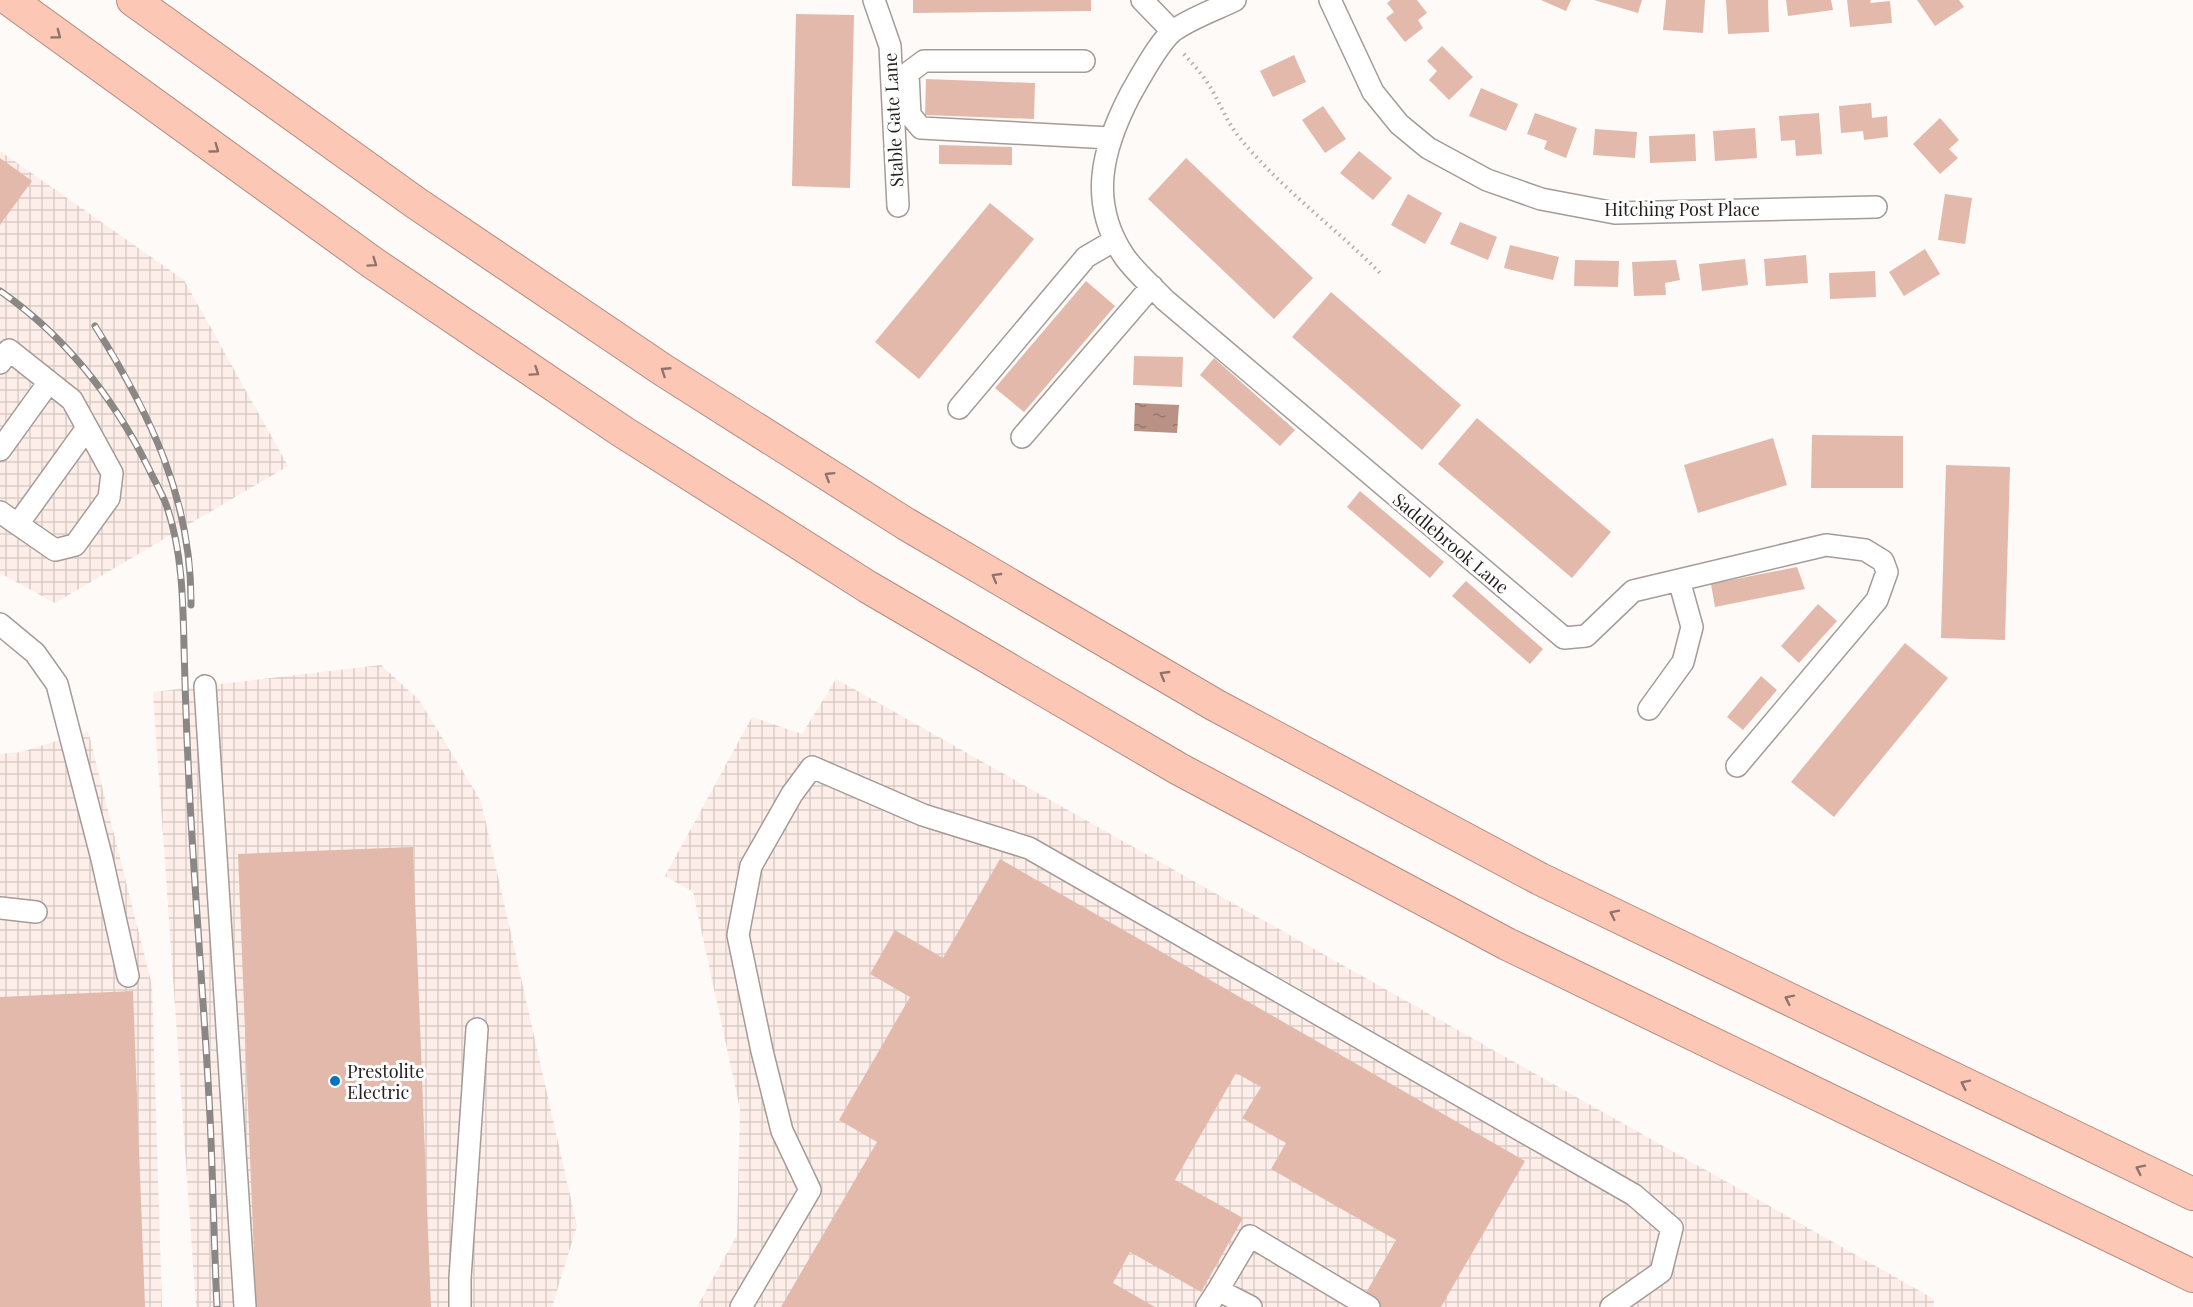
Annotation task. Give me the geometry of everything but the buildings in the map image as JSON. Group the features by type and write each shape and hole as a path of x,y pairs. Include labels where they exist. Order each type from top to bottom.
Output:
{"highway":[{"path":"10,0 373,263 623,432 868,587 1119,734 1179,769 1507,944 2193,1276"},
{"path":"133,0 416,203 663,370 906,524 1215,705 1540,879 2193,1194"}],"street":[{"name":"Stable Gate Lane","path":"874,0 890,46 898,206"},
{"path":"1142,0 1172,31"},
{"name":"Saddlebrook Lane","path":"1235,0 1172,31 1137,82 1110,138 1104,159 1103,200 1107,220 1115,240 1125,258 1165,300 1564,638 1586,636 1632,591 1826,545 1865,550 1883,561 1887,572 1877,600 1737,766"},
{"name":"Hitching Post Place","path":"1330,0 1374,93 1400,124 1428,148 1487,180 1541,199 1615,213 1876,207"},
{"path":"1084,61 924,61 908,73 910,115 921,128 1110,138"},
{"path":"959,408 1086,256 1115,240"},
{"path":"1022,437 1152,286"},
{"path":"0,363 9,350 72,400 112,473 109,498 75,545 55,550 0,512"},
{"path":"0,450 49,382"},
{"path":"18,524 87,428"},
{"path":"1649,709 1683,662 1692,627 1679,580"},
{"path":"0,624 35,653 57,684 102,859 128,976"},
{"path":"205,686 245,1307"},
{"path":"741,1307 810,1190 782,1131 762,1051 738,935 751,866 792,794 812,767 923,816 1029,848 1634,1195 1672,1228 1660,1272 1611,1307"},
{"path":"0,908 36,912"},
{"path":"460,1307 477,1029"},
{"path":"1251,1307 1212,1298 1250,1236 1369,1307"}],"path":[{"path":"1184,54 1207,82 1238,135 1264,166 1351,243 1381,274"}],"shaded area":[{"path":"0,151 184,280 288,466 55,603 0,573"},
{"path":"381,665 419,700 481,801 577,1226 552,1307 196,1307 153,692"},
{"path":"836,679 1934,1299 1934,1307 697,1307 737,1235 740,1109 693,892 665,876 752,717 802,734"},
{"path":"88,731 152,985 162,1307 0,1307 0,754 21,752"}],"water":[{"path":"1135,403 1179,405 1177,433 1134,431"}],"railway":[{"path":"0,291 46,328 103,392 134,441 160,492 167,507 176,541 182,593 190,805 210,1117 217,1307"},
{"path":"95,326 150,425 176,493 189,566 191,605"}],"place":[{"name":"Prestolite Electric","path":"335,1081"}]}
